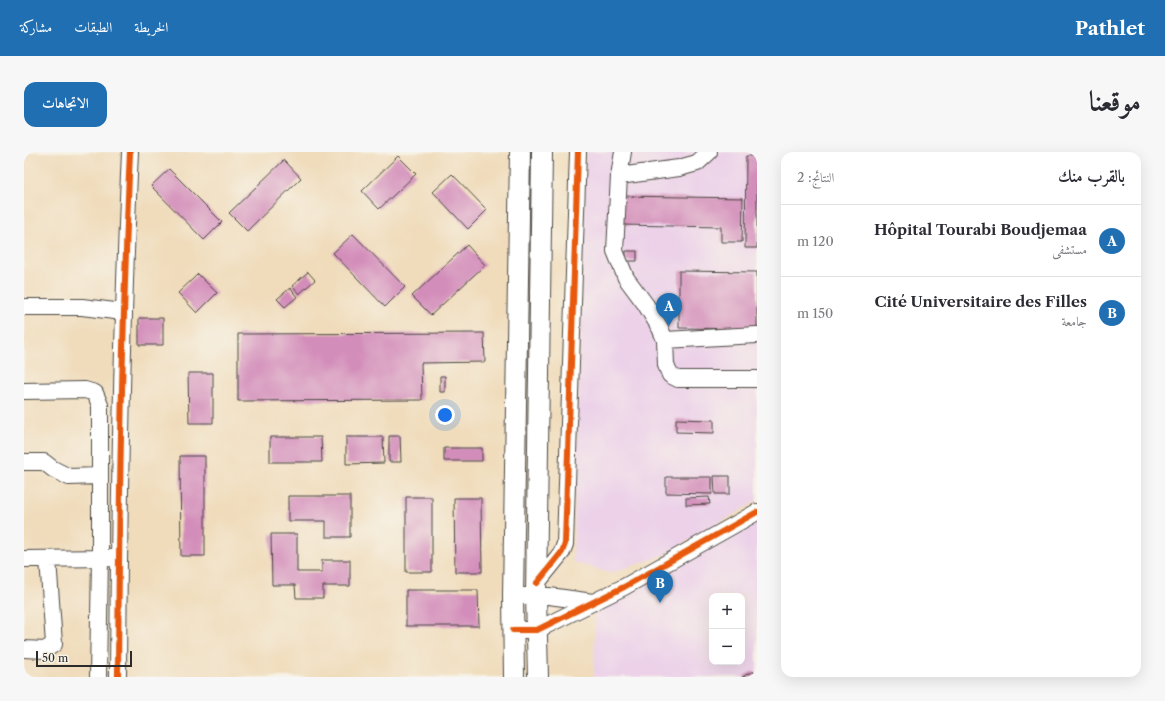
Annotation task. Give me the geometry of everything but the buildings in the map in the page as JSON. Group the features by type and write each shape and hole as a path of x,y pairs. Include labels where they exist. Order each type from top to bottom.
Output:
{"main road":[{"path":"514,677 513,596 520,152"},
{"path":"538,677 536,589 542,152"}],"street":[{"path":"118,677 118,558 123,312 130,152"},
{"path":"536,589 562,552 565,544 578,152"},
{"path":"623,152 619,176 615,251 626,278 646,305 660,328 665,340 666,365 670,375 678,379 757,379"},
{"path":"619,176 679,168 697,163 709,152"},
{"path":"24,307 82,307 123,312"},
{"path":"665,340 757,336"},
{"path":"24,391 85,390 95,393 100,405 98,677"},
{"path":"24,462 44,462 69,478 100,476"},
{"path":"513,630 537,630 624,587 757,512"},
{"path":"24,649 45,650 54,644 48,558"},
{"path":"24,559 118,558"},
{"path":"513,596 536,589 593,602"}],"shaded area":[{"path":"586,152 757,152 757,501 662,556 610,573 573,562"},
{"path":"757,521 757,677 594,677 595,611"}],"cycle path":[{"path":"118,677 121,414 130,152"},
{"path":"537,583 562,552 565,544 578,152"},
{"path":"513,630 537,630 624,587 757,512"}],"place":[{"name":"Hôpital Tourabi Boudjemaa","path":"669,326"},
{"name":"Cité Universitaire des Filles","path":"660,603"}]}
